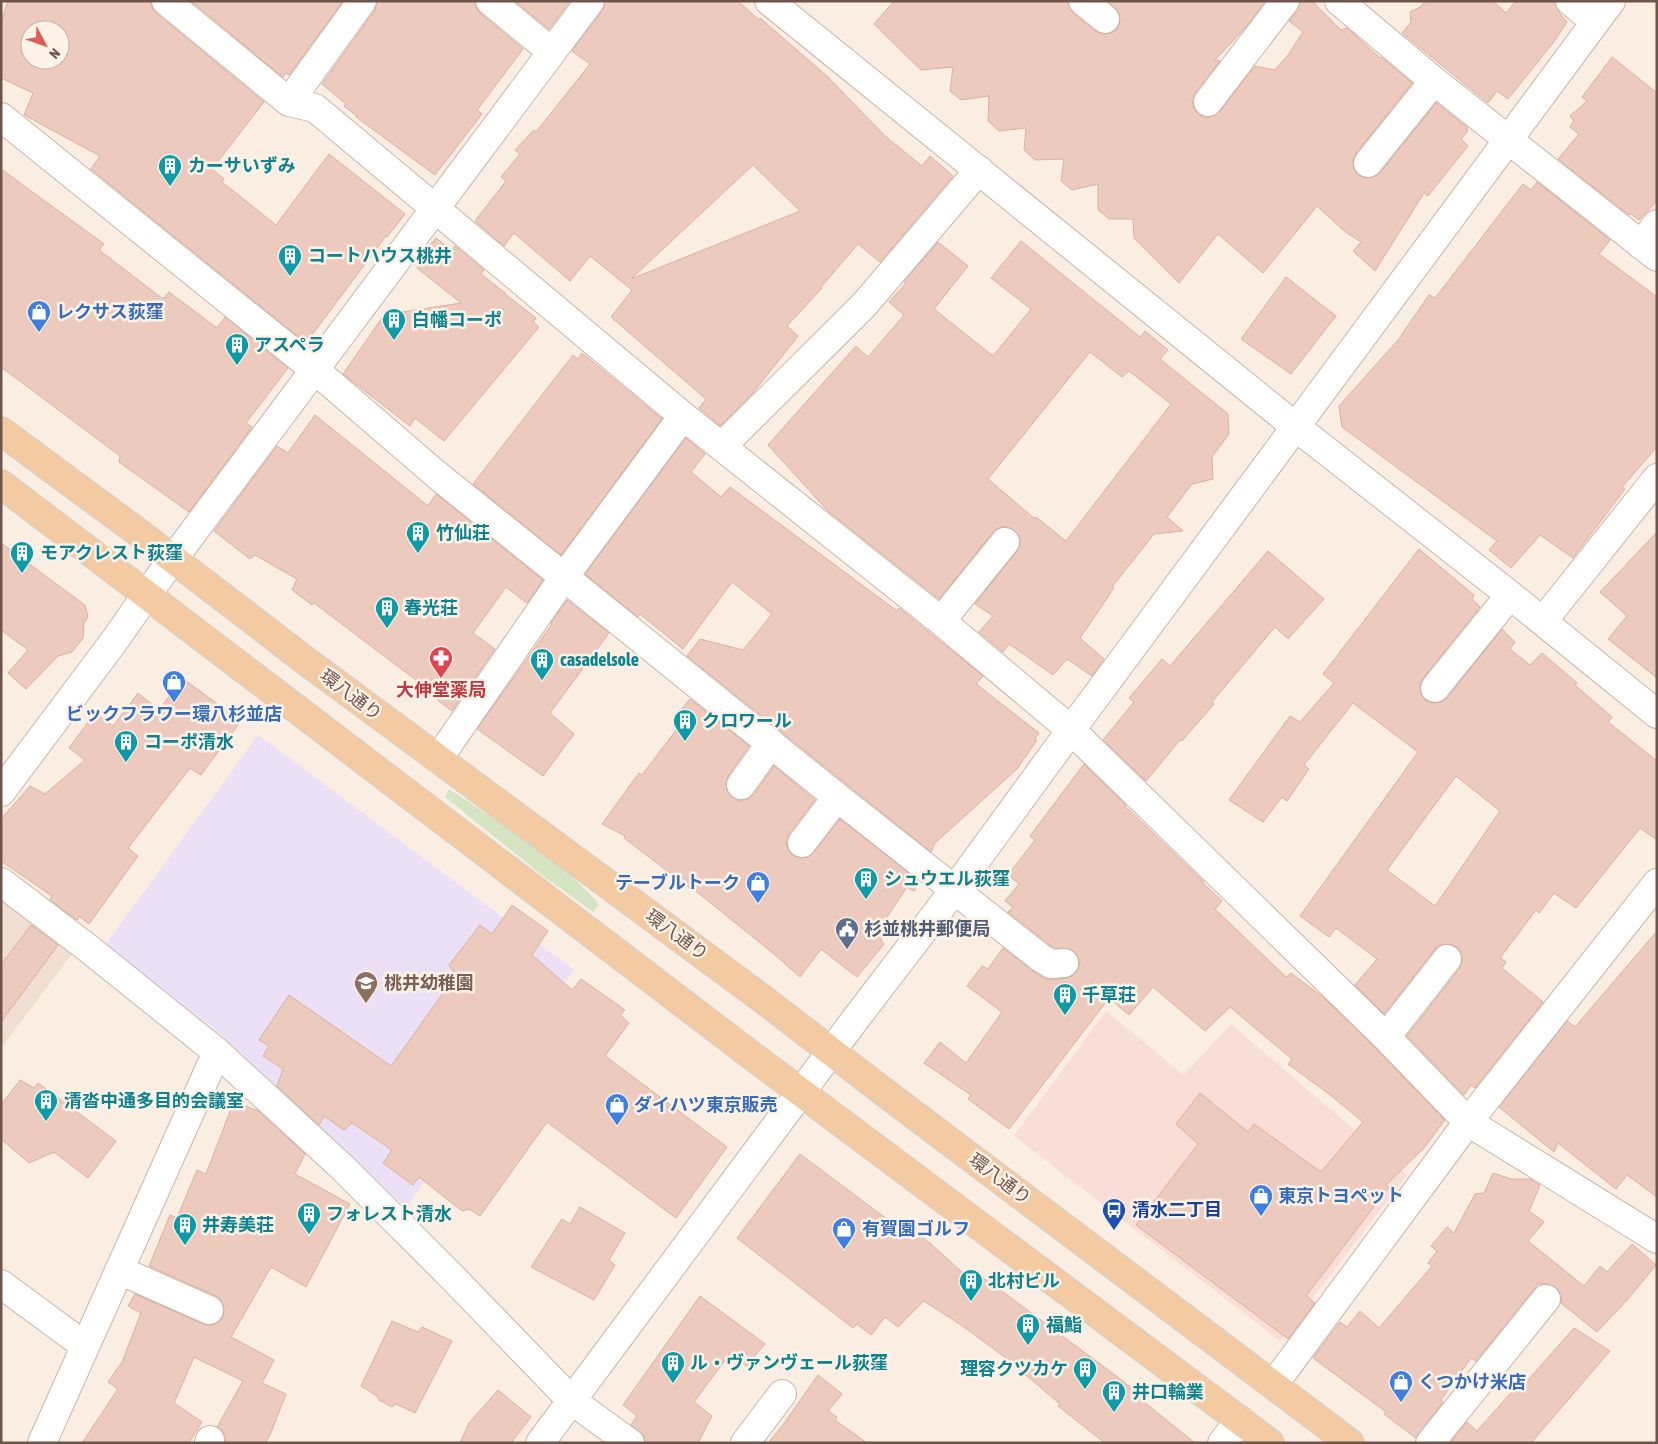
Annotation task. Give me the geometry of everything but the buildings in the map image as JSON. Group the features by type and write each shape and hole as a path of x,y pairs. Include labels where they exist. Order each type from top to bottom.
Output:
{"main road":[{"name":"環八通り","path":"1,430 438,759 764,1000 1350,1443"},
{"path":"1,484 801,1092 1270,1443"}],"street":[{"path":"166,1 289,102 315,108 683,416 941,621 1071,730 1386,1037 1468,1122 1657,1239"},
{"path":"289,102 362,1"},
{"path":"490,1 552,52"},
{"path":"1,792 590,1"},
{"path":"770,1 1296,427 1543,621 1657,714"},
{"path":"1083,1 1105,19"},
{"path":"1208,102 1285,1"},
{"path":"1339,1 1508,141 1651,242"},
{"path":"540,1443 801,1092 955,889 1603,12 1570,1"},
{"path":"1368,163 1434,81"},
{"path":"1,117 315,370 437,475 837,797 1041,958 1051,964 1064,963"},
{"path":"722,446 864,305 979,170"},
{"path":"438,759 564,577 683,416"},
{"path":"1543,621 1657,478"},
{"path":"941,621 1005,542"},
{"path":"1434,688 1510,595"},
{"path":"742,785 771,743"},
{"path":"802,843 837,797"},
{"path":"1,882 89,948 217,1052 342,1168 572,1400 630,1443"},
{"path":"1274,1384 1468,1122 1652,899"},
{"path":"1386,1037 1447,959"},
{"path":"42,1443 217,1052"},
{"path":"119,1270 208,1310"},
{"path":"1,1284 85,1346"},
{"path":"1430,1443 1546,1299"},
{"path":"745,1443 782,1394"},
{"path":"1222,1443 1240,1420"}],"shaded area":[{"name":"桃井幼稚園","path":"258,735 574,970 406,1208 224,1037 106,944"},
{"path":"1,899 72,954 1,1048"},
{"path":"1106,1011 1184,1075 1231,1024 1407,1175 1280,1341 1014,1136"}],"green space":[{"path":"449,789 509,828 566,871 599,904 593,912 542,875 445,797"}],"place":[{"name":"カーサいずみ","path":"170,187"},
{"name":"コートハウス桃井","path":"290,277"},
{"name":"レクサス荻窪","path":"39,333"},
{"name":"白幡コーポ","path":"394,341"},
{"name":"アスペラ","path":"237,366"},
{"name":"竹仙荘","path":"418,554"},
{"name":"モアクレスト荻窪","path":"22,574"},
{"name":"春光荘","path":"387,629"},
{"name":"大伸堂薬局","path":"441,679"},
{"name":"casadelsole","path":"542,681"},
{"name":"ビックフラワー環八杉並店","path":"174,703"},
{"name":"クロワール","path":"685,742"},
{"name":"コーポ清水","path":"126,763"},
{"name":"シュウエル荻窪","path":"866,900"},
{"name":"テーブルトーク","path":"758,904"},
{"name":"杉並桃井郵便局","path":"847,950"},
{"name":"桃井幼稚園","path":"366,1004"},
{"name":"千草荘","path":"1065,1016"},
{"name":"清沓中通多目的会議室","path":"46,1122"},
{"name":"ダイハツ東京販売","path":"617,1126"},
{"name":"東京トヨペット","path":"1261,1217"},
{"name":"清水二丁目","path":"1114,1231"},
{"name":"フォレスト清水","path":"309,1235"},
{"name":"井寿美荘","path":"185,1246"},
{"name":"有賀園ゴルフ","path":"844,1250"},
{"name":"北村ビル","path":"971,1302"},
{"name":"福鮨","path":"1028,1346"},
{"name":"ル・ヴァンヴェール荻窪","path":"673,1384"},
{"name":"理容クツカケ","path":"1085,1390"},
{"name":"くつかけ米店","path":"1401,1403"},
{"name":"井口輪業","path":"1114,1413"}]}
